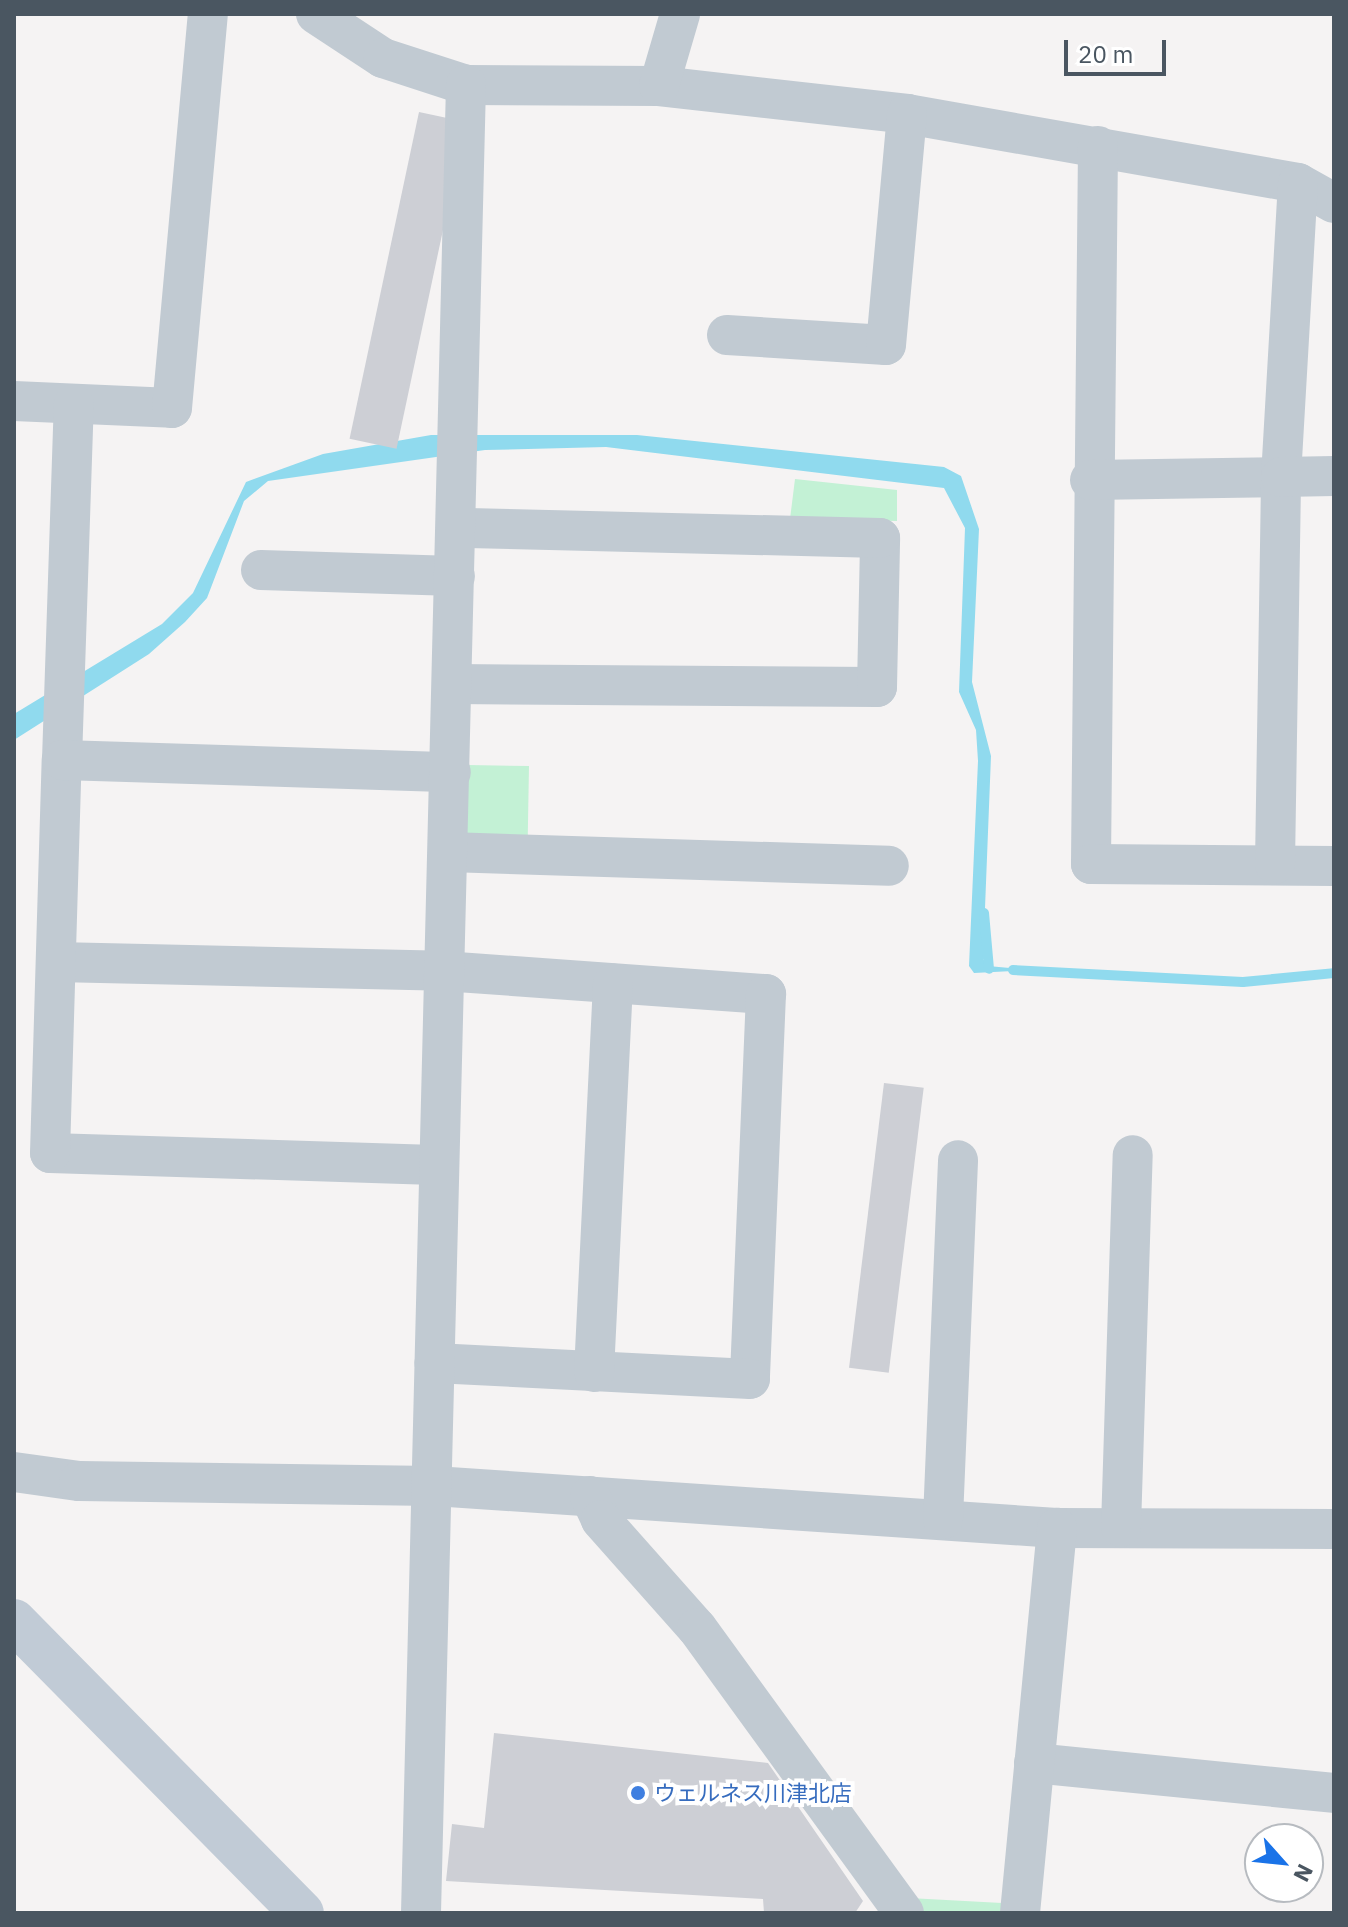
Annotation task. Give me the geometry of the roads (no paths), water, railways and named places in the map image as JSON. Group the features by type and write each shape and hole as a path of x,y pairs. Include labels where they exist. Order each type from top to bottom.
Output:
{"street":[{"path":"14,401 172,408 208,14"},
{"path":"316,14 383,58 466,85 659,86 907,114 1298,183 1334,203"},
{"path":"659,86 680,14"},
{"path":"421,1913 434,1486 435,1165 451,772 466,85"},
{"path":"727,335 886,345 907,114"},
{"path":"1098,146 1090,480 1091,864 1334,866"},
{"path":"1275,864 1281,477 1298,183"},
{"path":"74,404 50,1153 435,1165"},
{"path":"1090,480 1334,476"},
{"path":"453,684 877,687 878,657 880,538 457,528"},
{"path":"261,570 455,576"},
{"path":"62,760 451,772"},
{"path":"448,852 889,866"},
{"path":"56,962 443,971 766,994 750,1379 434,1363"},
{"path":"594,1372 613,983"},
{"path":"1121,1527 1133,1155"},
{"path":"943,1519 958,1160"},
{"path":"14,1472 79,1481 434,1486 1057,1528 1334,1529"},
{"path":"590,1496 601,1520 697,1628 904,1913"},
{"path":"1020,1913 1057,1528"},
{"path":"14,1621 302,1913"},
{"path":"1034,1763 1334,1793"}],"water":[{"path":"431,435 637,435 944,467 961,476 979,529 972,682 991,756 983,959 988,966 1032,970 974,973 969,966 978,761 976,730 959,692 965,528 944,488 606,447 485,450 268,481 244,501 207,598 185,622 149,654 14,740 14,714 162,624 193,593 246,482 323,454"}],"waterway":[{"path":"984,913 989,969"},
{"path":"1013,970 1243,982 1334,973"}],"place":[{"name":"ウェルネス川津北店","path":"638,1793"}]}
